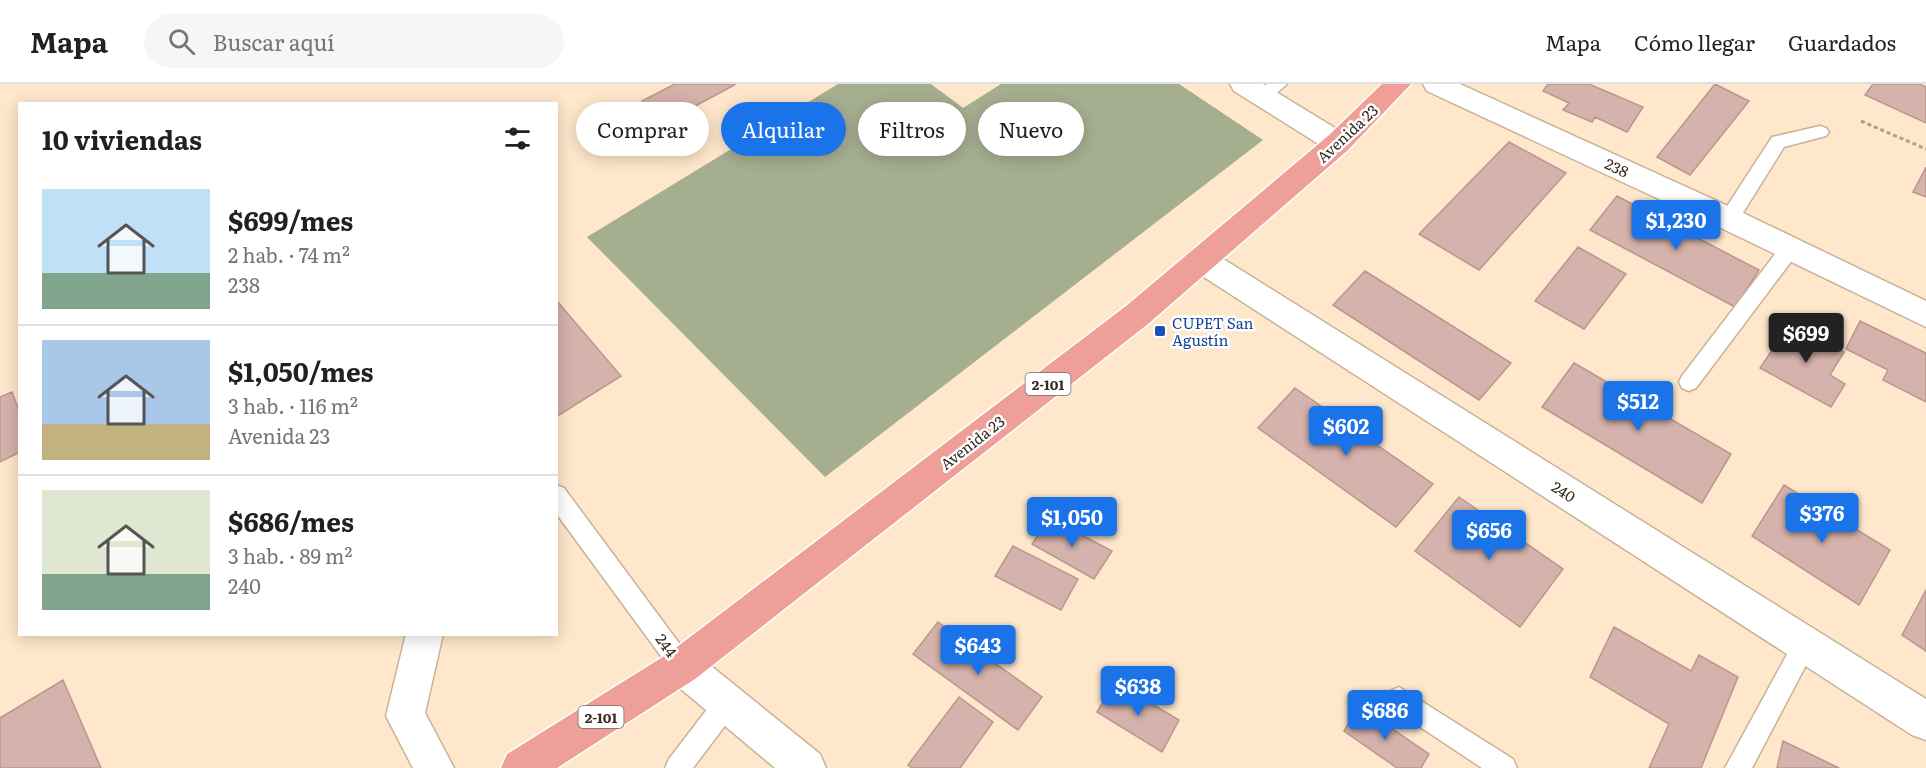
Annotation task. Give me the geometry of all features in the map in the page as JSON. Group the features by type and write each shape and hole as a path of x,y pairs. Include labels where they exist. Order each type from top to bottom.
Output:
{"main road":[{"name":"Avenida 23","path":"521,768 682,666 1137,315 1338,143 1398,84"}],"street":[{"name":"238","path":"1436,84 1729,219 1926,315"},
{"path":"1262,88 1338,143"},
{"name":"240","path":"1201,260 1926,721"},
{"path":"425,636 405,716 434,768"},
{"name":"244","path":"682,666 806,768"}],"lane":[{"path":"1729,219 1778,142 1820,132"},
{"path":"1689,382 1789,249"},
{"name":"244","path":"558,498 682,666"},
{"path":"1738,768 1805,644"},
{"path":"1399,699 1504,768"},
{"path":"678,768 727,704"}],"path":[{"path":"1861,121 1926,150"}],"green space":[{"path":"838,84 931,84 955,102 858,102 858,156 966,156 966,106 1001,84 1179,84 1263,140 825,477 587,237 721,155 846,156 846,102 808,102"}],"building":[{"path":"675,84 736,84 703,102 642,101"},
{"path":"1548,84 1589,84 1643,107 1627,132 1595,117 1592,122 1563,110 1569,103 1543,91"},
{"path":"1715,84 1749,101 1690,175 1657,157"},
{"path":"1873,84 1920,84 1926,87 1926,123 1865,95"},
{"path":"1509,142 1566,173 1479,270 1419,234"},
{"path":"1926,167 1926,197 1913,192"},
{"path":"1617,196 1759,270 1735,307 1590,230"},
{"path":"1578,247 1626,274 1584,329 1535,301"},
{"path":"1365,271 1511,363 1479,400 1333,305"},
{"path":"558,302 621,376 558,416"},
{"path":"1860,321 1926,353 1926,402 1883,380 1888,370 1846,349"},
{"path":"1790,323 1844,352 1830,375 1845,384 1831,407 1760,368"},
{"path":"1574,363 1731,454 1702,503 1542,407"},
{"path":"1295,388 1433,484 1396,527 1258,428"},
{"path":"12,392 18,408 18,453 0,462 0,397"},
{"path":"1784,485 1890,550 1859,605 1752,536"},
{"path":"1459,497 1563,569 1520,627 1415,551"},
{"path":"1050,518 1112,551 1094,579 1032,544"},
{"path":"1013,546 1078,579 1061,610 995,576"},
{"path":"1926,590 1926,651 1902,635"},
{"path":"938,622 1042,697 1018,730 913,654"},
{"path":"1614,627 1691,671 1699,655 1738,677 1701,768 1649,768 1669,724 1590,677"},
{"path":"63,680 101,768 0,768 0,718"},
{"path":"1115,682 1179,720 1162,752 1097,712"},
{"path":"959,697 993,722 960,768 912,768 908,765"},
{"path":"1359,706 1429,754 1421,768 1397,768 1344,731"},
{"path":"1783,741 1839,768 1777,768"}],"place":[{"name":"CUPET San Agustín","path":"1160,331"}]}
